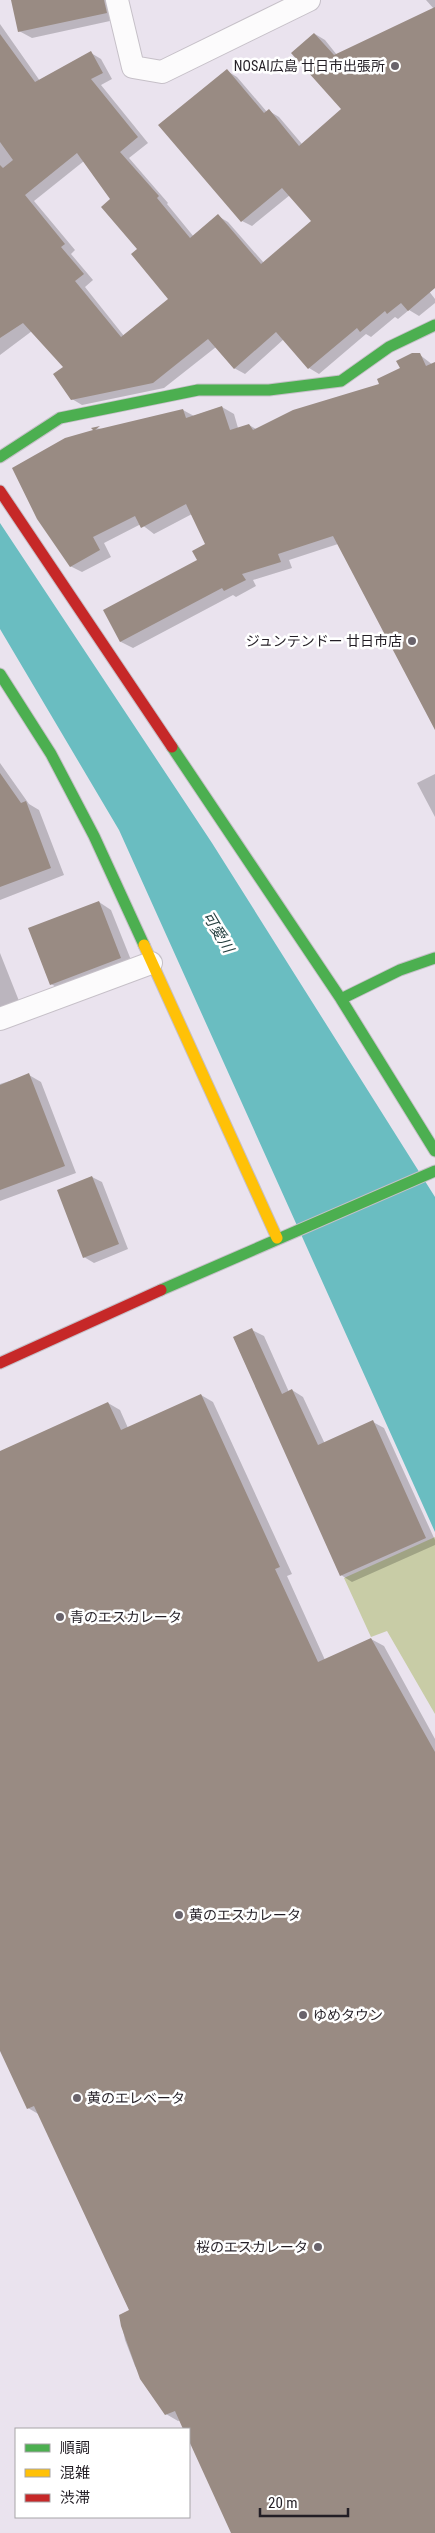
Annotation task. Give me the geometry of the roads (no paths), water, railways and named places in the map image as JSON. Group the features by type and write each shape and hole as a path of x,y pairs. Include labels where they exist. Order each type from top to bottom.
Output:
{"street":[{"path":"117,0 133,67 162,72 309,0"},
{"path":"0,457 60,418 198,390 269,390 341,381 389,347 435,325"},
{"path":"0,491 342,1000 435,1151"},
{"path":"0,674 51,754 82,812 277,1238"},
{"path":"342,1000 400,970 435,958"},
{"path":"0,1019 151,963"},
{"path":"0,1364 277,1238 432,1172"}],"water":[{"name":"可愛川","path":"0,523 212,843 435,1197 435,1532 119,830 0,629"}],"place":[{"name":"NOSAI広島 廿日市出張所","path":"395,66"},
{"name":"ジュンテンドー 廿日市店","path":"412,641"},
{"name":"青のエスカレータ","path":"60,1617"},
{"name":"黄のエスカレータ","path":"179,1915"},
{"name":"ゆめタウン","path":"303,2015"},
{"name":"黄のエレベータ","path":"77,2098"},
{"name":"桜のエスカレータ","path":"318,2247"}]}
